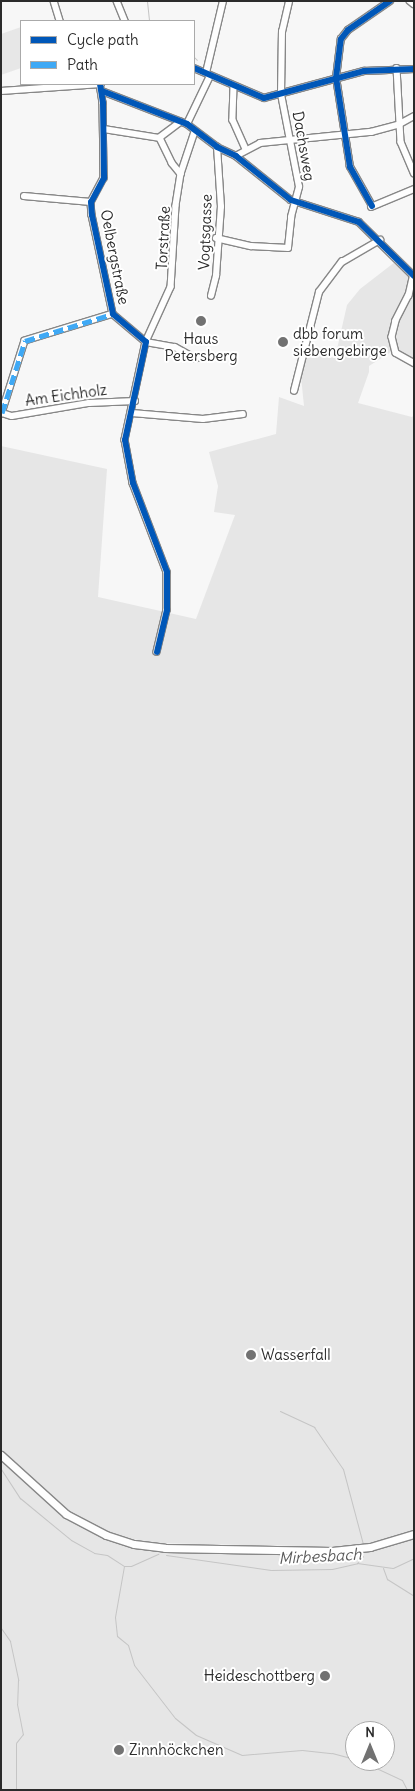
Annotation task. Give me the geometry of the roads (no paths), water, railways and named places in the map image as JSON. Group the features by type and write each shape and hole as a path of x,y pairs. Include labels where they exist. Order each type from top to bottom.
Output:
{"main road":[{"path":"1,1455 66,1514 106,1535 134,1544 175,1548 332,1551 376,1546 414,1534"}],"street":[{"path":"54,1 60,20"},
{"path":"116,1 125,20"},
{"path":"104,130 160,138 184,123 208,74 223,1"},
{"name":"Dachsweg","path":"216,238 251,246 288,248 290,217 297,203 299,187 281,94 282,32 289,1"},
{"path":"390,1 348,30 341,39 336,78 350,167 372,206 414,189"},
{"path":"410,1 414,4"},
{"path":"195,68 259,98 281,94 336,78 397,68 414,69"},
{"path":"397,68 398,125 404,154 414,173"},
{"path":"1,91 80,85"},
{"name":"Oelbergstraße","path":"100,85 104,130 104,178 91,202 113,314 146,342"},
{"path":"234,87 233,120 246,149"},
{"path":"102,91 184,123 217,148 236,156 297,203 359,222 380,240 414,275 409,295 396,321 392,338 396,353 414,363"},
{"path":"236,156 246,149 260,144 344,136 398,125 414,116"},
{"name":"Torstraße","path":"146,342 171,287 181,174 195,132"},
{"path":"160,138 172,163 181,174"},
{"name":"Vogtsgasse","path":"211,296 216,276 216,238 221,207 217,148"},
{"path":"24,196 91,202"},
{"path":"294,391 319,292 342,262 380,240"},
{"path":"2,413 25,341 113,314"},
{"path":"157,652 167,610 167,572 127,466 125,440 135,401 146,342 175,347 195,358 206,356"},
{"name":"Am Eichholz","path":"2,413 12,416 89,403 135,401"},
{"path":"132,412 203,419 243,414"}],"waterway":[{"path":"147,1 149,20"},
{"path":"280,1411 314,1427 343,1469 363,1544"},
{"name":"Mirbesbach","path":"1,1469 20,1498 71,1540 94,1553 107,1555 124,1566 131,1566 158,1554"},
{"name":"Mirbesbach","path":"166,1555 271,1570 332,1569 357,1563 393,1568 414,1558"},
{"name":"Mirbesbach","path":"357,1563 363,1556"},
{"path":"124,1566 115,1617 117,1636 128,1645 134,1665 175,1718 196,1735 242,1755 302,1750 345,1756"},
{"path":"383,1568 387,1579 414,1596"},
{"path":"1,1628 10,1641 18,1680 17,1704 23,1734 16,1743 16,1790"},
{"path":"383,1771 402,1780 407,1790"}],"place":[{"name":"Haus Petersberg","path":"201,321"},
{"name":"dbb forum siebengebirge","path":"283,342"},
{"name":"Wasserfall","path":"251,1355"},
{"name":"Heideschottberg","path":"325,1676"},
{"name":"Zinnhöckchen","path":"119,1750"}]}
